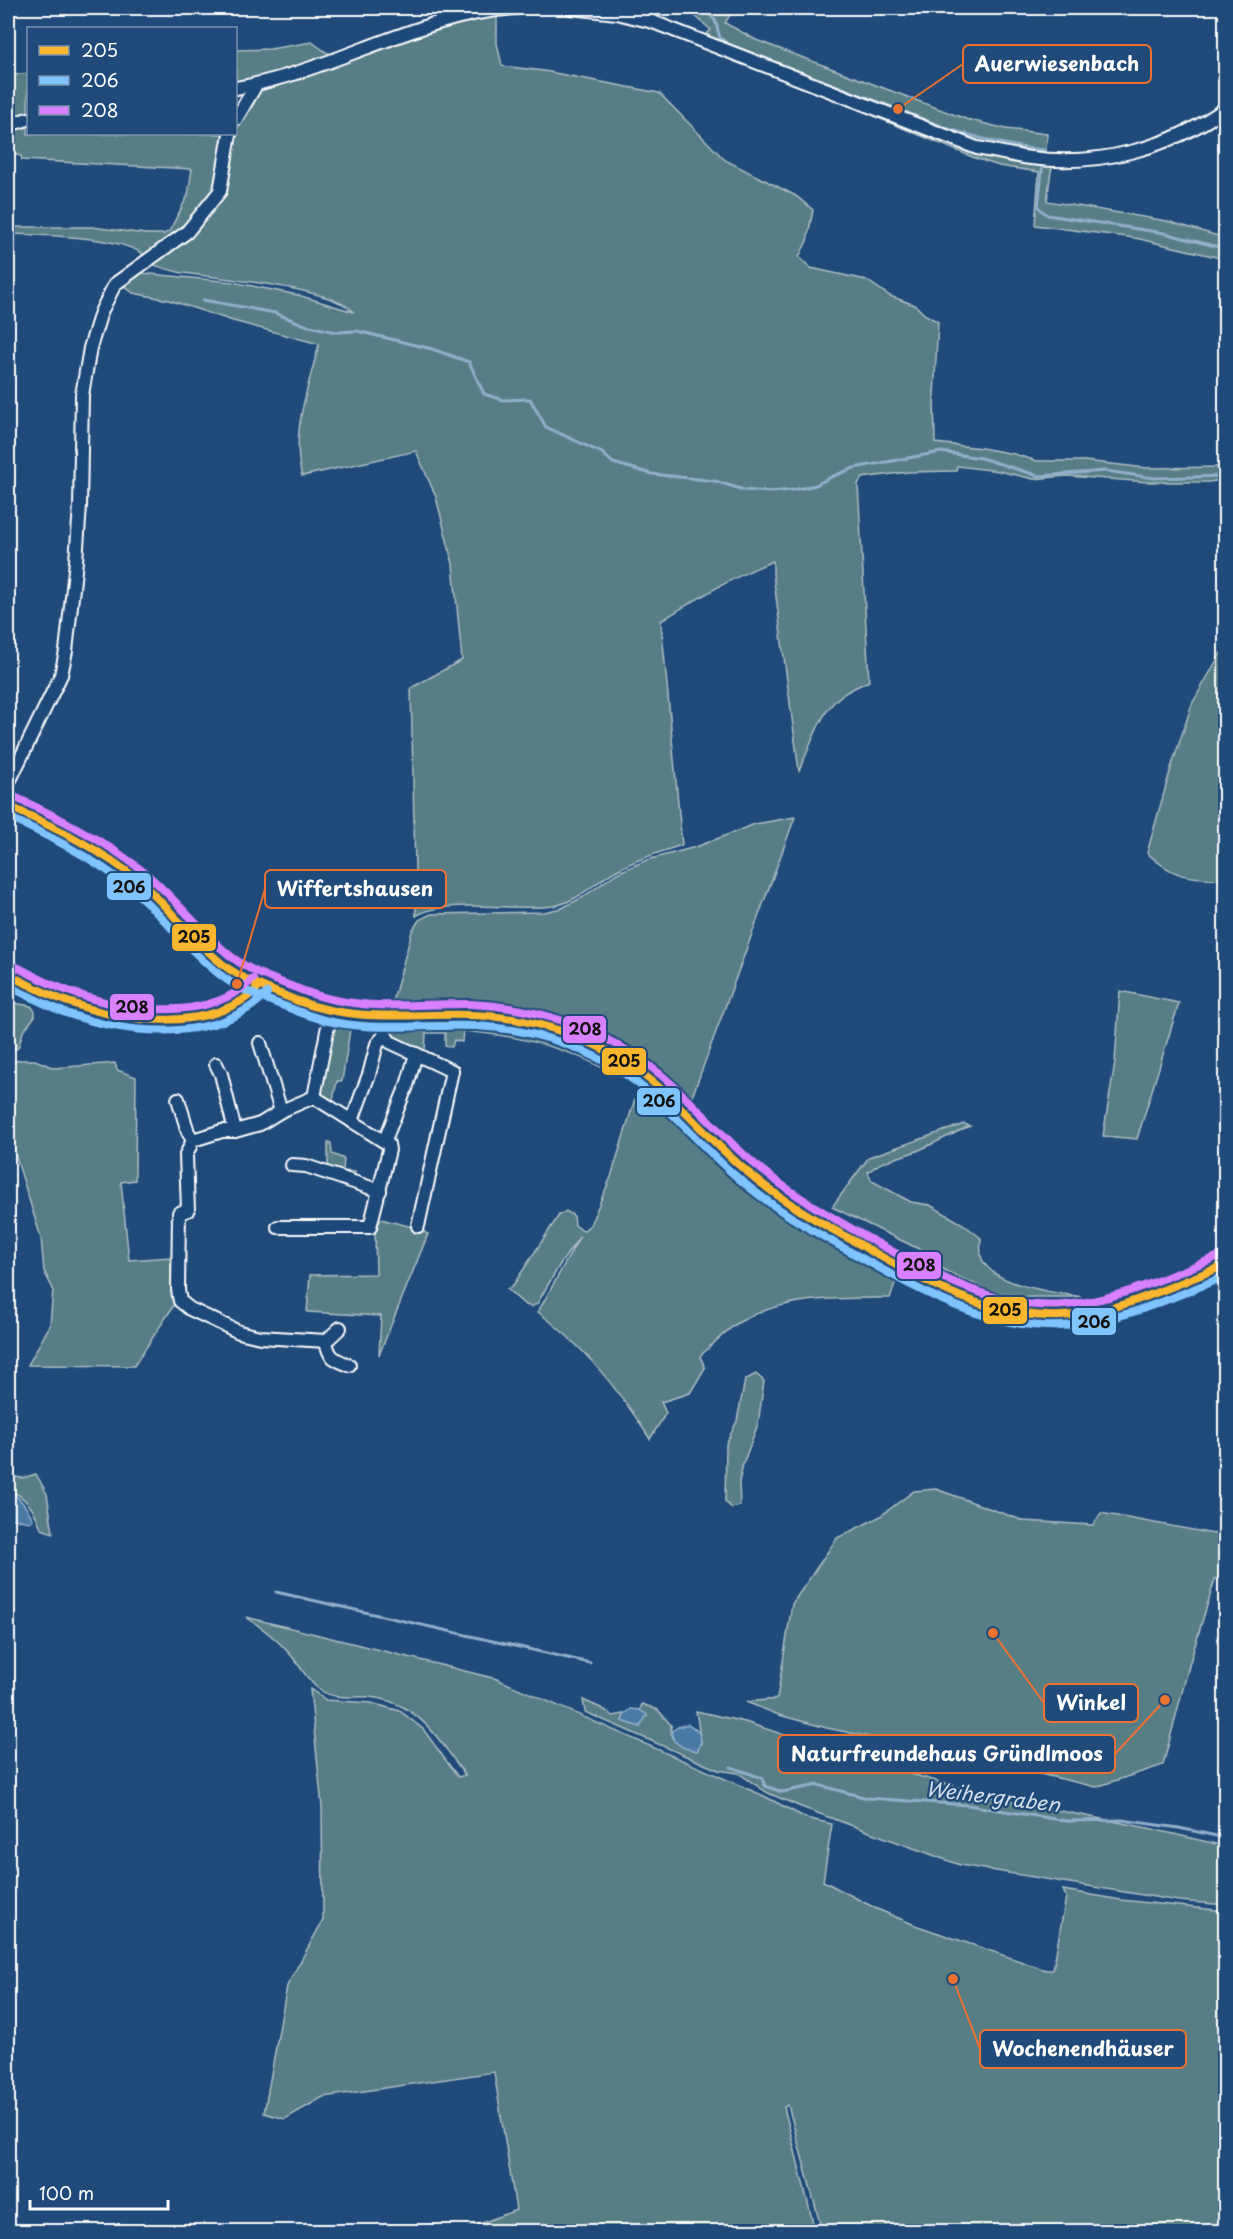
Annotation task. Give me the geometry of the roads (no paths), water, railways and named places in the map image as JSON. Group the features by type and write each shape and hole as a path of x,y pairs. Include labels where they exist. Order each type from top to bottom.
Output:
{"street":[{"path":"237,88 256,85 432,24 481,12 517,8"},
{"path":"571,8 617,13 653,22 977,148 1030,158 1092,158 1151,146 1182,135 1226,108"},
{"path":"237,117 256,85"},
{"path":"8,125 27,119"},
{"path":"8,784 61,675 66,651 80,506 82,395 90,348 98,321 115,284 188,232 220,191 230,135"},
{"path":"8,806 75,839 128,873 155,895 209,953 243,979 260,986 348,1015 488,1016 539,1024 594,1045 625,1061 664,1090 743,1168 794,1208 919,1278 952,1293 992,1307 1025,1314 1060,1317 1108,1310 1154,1295 1226,1265"},
{"path":"8,975 53,996 98,1012 162,1021 181,1020 213,1013 244,1001 260,986"},
{"path":"314,1097 331,1011"},
{"path":"352,1121 377,1044 385,1035 388,1017"},
{"path":"385,1035 390,1042 452,1071 418,1226"},
{"path":"260,1043 281,1111"},
{"path":"385,1140 405,1090 416,1054"},
{"path":"216,1064 221,1074 236,1131"},
{"path":"314,1097 281,1111 260,1124 236,1131 222,1131 193,1140 186,1155 188,1210 179,1213 178,1290 180,1301 190,1308 239,1332 260,1337 326,1341 340,1328"},
{"path":"278,1227 370,1227 380,1191 389,1150 385,1140 314,1097"},
{"path":"178,1099 188,1132 193,1140"},
{"path":"292,1165 306,1166 380,1191"},
{"path":"326,1341 328,1352 334,1359 349,1365"}],"water":[{"path":"8,1491 25,1506 33,1519 30,1522 8,1518"},
{"path":"631,1709 640,1710 647,1715 640,1727 622,1721"},
{"path":"688,1724 700,1735 701,1742 697,1751 684,1748 674,1741 671,1732"}],"waterway":[{"path":"702,8 715,20 720,38 728,44 949,129 1008,145 1044,150 1043,157"},
{"path":"1043,162 1038,207 1047,215 1164,233 1226,249"},
{"path":"203,300 275,313 305,325 336,332 357,331 432,349 469,362 484,394 503,400 530,399 546,427 602,453 613,463 652,474 715,481 744,490 771,492 792,490 816,485 854,468 941,452 981,458 1039,476 1106,471 1154,478 1226,476"},
{"path":"276,1592 590,1663"},
{"name":"Weihergraben","path":"731,1767 762,1778 765,1786 782,1792 818,1785 867,1798 968,1805 1067,1821 1122,1820 1179,1828 1226,1838"}],"place":[{"name":"Auerwiesenbach","path":"898,109"},
{"name":"Wiffertshausen","path":"237,984"},
{"name":"Winkel","path":"993,1633"},
{"name":"Naturfreundehaus Gründlmoos","path":"1165,1700"},
{"name":"Wochenendhäuser","path":"953,1979"}]}
